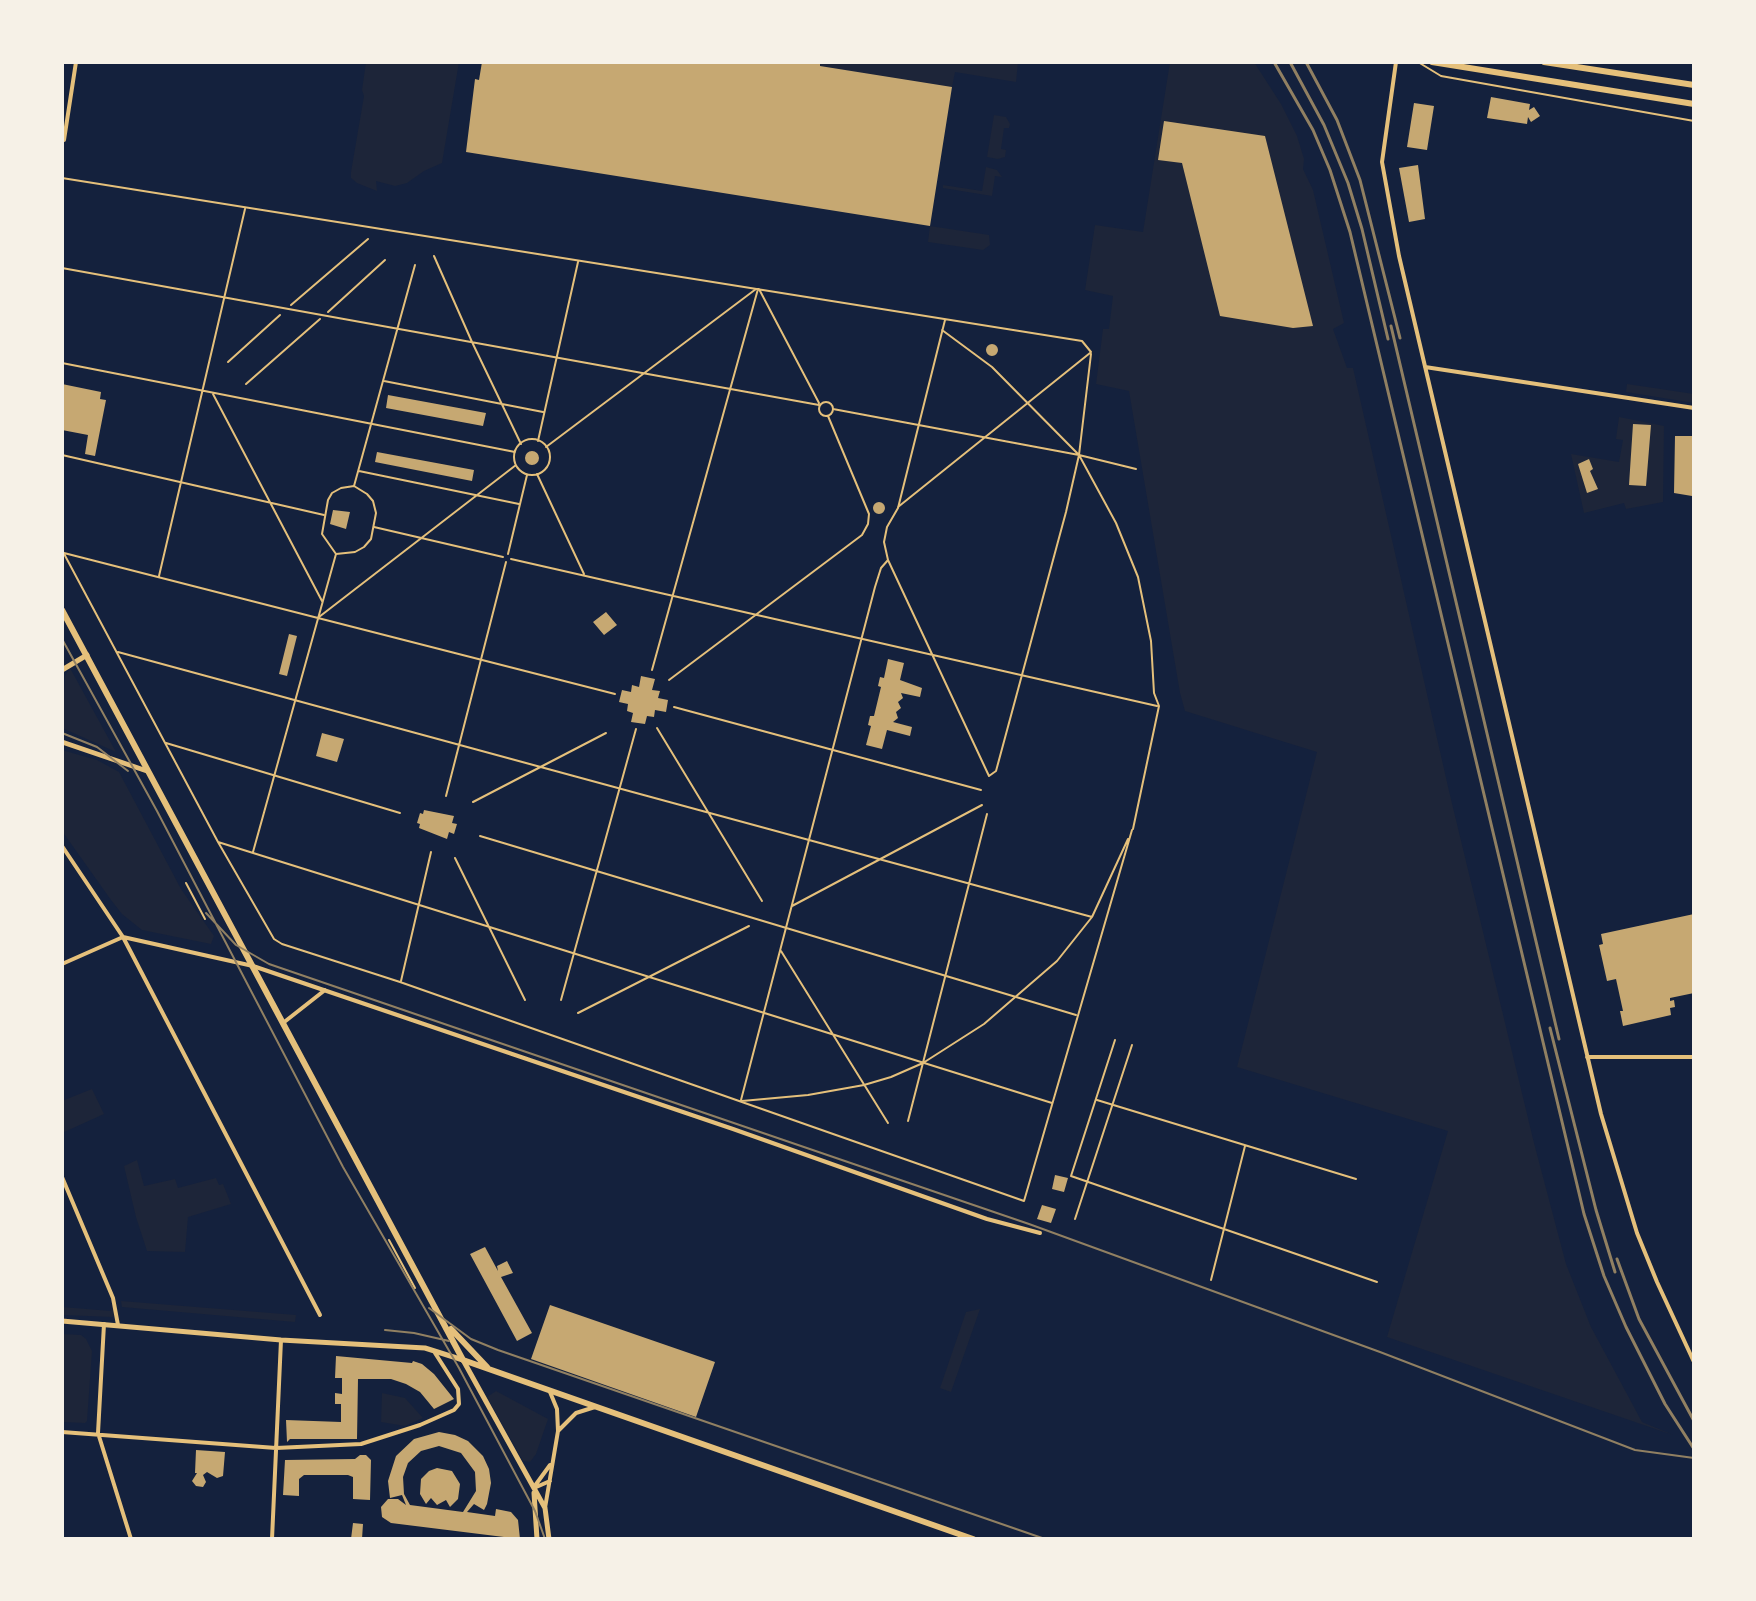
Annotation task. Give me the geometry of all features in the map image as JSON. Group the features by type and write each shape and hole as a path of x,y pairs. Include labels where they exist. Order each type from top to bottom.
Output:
{"main road":[{"path":"1432,62 1694,104"},
{"path":"1544,62 1694,85"},
{"path":"62,610 463,1360 973,1539"},
{"path":"439,1313 491,1370"}],"street":[{"path":"64,140 76,62"},
{"path":"1396,62 1383,172 1396,246 1601,1114 1637,1233 1694,1362"},
{"path":"1425,367 1694,408"},
{"path":"62,670 87,655"},
{"path":"62,742 147,771"},
{"path":"62,846 123,937 320,1315"},
{"path":"62,964 123,937 253,966 748,1134 987,1219 1040,1233"},
{"path":"283,1023 326,989"},
{"path":"1587,1057 1694,1057"},
{"path":"62,1177 113,1298 118,1325"},
{"path":"62,1321 433,1350 463,1360 545,1508"},
{"path":"104,1324 98,1433 131,1539"},
{"path":"272,1539 281,1340"},
{"path":"62,1432 276,1448 361,1444 403,1432 454,1410 459,1404 458,1389 433,1350"},
{"path":"549,1539 545,1508 558,1431 557,1409 550,1390"},
{"path":"558,1431 576,1413 596,1406"},
{"path":"537,1539 533,1488 552,1463"},
{"path":"533,1488 550,1481"}],"lane":[{"path":"1418,62 1441,76 1694,121"},
{"path":"62,178 758,287 1082,341 1091,352 1079,455 1055,560 1023,675 996,771 989,776 888,560 884,542 887,527 898,508 945,319"},
{"path":"159,577 246,208"},
{"path":"434,256 521,444"},
{"path":"538,441 579,261"},
{"path":"354,486 415,265"},
{"path":"62,268 819,405 828,401 833,409 1079,455 1136,469"},
{"path":"546,447 758,287"},
{"path":"652,670 758,287"},
{"path":"669,680 862,535 868,524 869,514 828,416 819,412 819,405 758,287"},
{"path":"63,552 218,842 274,939 1024,1201 1132,830 1159,706 1154,693 1151,641 1138,577 1116,523 1079,455 992,367 942,330"},
{"path":"898,508 1091,352"},
{"path":"62,363 515,452"},
{"path":"383,381 544,412"},
{"path":"213,393 322,601"},
{"path":"828,416 833,409"},
{"path":"529,440 538,441 546,447 548,465 537,474 527,474 516,465 515,452 521,444 529,440"},
{"path":"62,455 324,515"},
{"path":"318,618 516,465"},
{"path":"358,471 519,504"},
{"path":"508,554 527,474"},
{"path":"537,474 585,576"},
{"path":"374,527 503,557"},
{"path":"63,552 615,694"},
{"path":"252,853 336,554"},
{"path":"511,559 1159,706"},
{"path":"741,1101 861,638 881,568 888,560"},
{"path":"446,796 506,562"},
{"path":"117,652 1092,917"},
{"path":"674,707 981,790"},
{"path":"657,728 762,901"},
{"path":"561,1000 636,729"},
{"path":"473,802 606,733"},
{"path":"165,742 400,813"},
{"path":"792,906 982,805"},
{"path":"908,1121 987,814"},
{"path":"741,1101 808,1095 864,1085 923,1063 984,1024 1057,961 1092,917 1132,830"},
{"path":"480,836 1077,1015"},
{"path":"218,842 1053,1104"},
{"path":"400,982 431,852"},
{"path":"455,858 525,1000"},
{"path":"578,1013 749,926"},
{"path":"780,950 888,1123"}],"path":[{"path":"228,362 368,239"},
{"path":"246,384 385,260"},
{"path":"354,486 373,501 376,513 371,539 364,547 344,555 336,554 322,534 324,515 332,493 354,486"},
{"path":"186,883 205,919"},
{"path":"1115,1040 1071,1176 1377,1282"},
{"path":"1075,1219 1132,1045"},
{"path":"1096,1099 1356,1179"},
{"path":"1211,1280 1245,1145"},
{"path":"389,1240 416,1290"}],"shaded area":[{"path":"366,62 459,62 442,163 407,183 395,186 376,181 377,191 351,178"},
{"path":"820,62 1018,62 1016,82 955,72 952,87 820,66"},
{"path":"1170,62 1254,62 1297,136 1344,323 1333,329 1347,368 1353,368 1449,791 1566,1264 1591,1327 1642,1422 1673,1435 1387,1337 1448,1131 1237,1067 1317,752 1185,711 1129,391 1096,384 1103,329 1109,329 1113,296 1085,290 1095,225 1143,232"},
{"path":"994,115 1006,117 1010,124 1009,128 1004,128 1001,149 1006,150 1005,157 998,159 987,157"},
{"path":"986,167 997,170 1002,177 995,176 992,196 943,188 943,185 982,191"},
{"path":"930,226 989,235 990,245 983,250 928,242"},
{"path":"1627,384 1694,394 1694,403 1626,392"},
{"path":"1619,417 1664,426 1663,502 1626,509 1624,503 1584,513 1571,454 1619,462 1623,440 1616,439"},
{"path":"70,668 116,752 62,728 65,676"},
{"path":"62,750 97,760 119,772 181,889 214,936 211,944 142,930 122,914 111,900 62,831"},
{"path":"92,1089 104,1114 62,1133 62,1101"},
{"path":"137,1160 144,1186 175,1179 178,1188 216,1178 219,1185 223,1184 231,1204 188,1217 185,1252 147,1251 124,1166"},
{"path":"121,1301 296,1315 295,1322 122,1307"},
{"path":"112,1305 117,1310 113,1317 62,1315 62,1307 111,1311"},
{"path":"980,1309 951,1392 940,1388 966,1312"},
{"path":"62,1334 81,1335 92,1351 85,1423 62,1422"},
{"path":"496,1391 548,1419 536,1454 530,1462 523,1461 487,1397"},
{"path":"382,1393 405,1398 423,1418 405,1426 381,1422"}],"building":[{"path":"482,62 820,62 820,66 952,87 930,226 466,152 475,79 479,80"},
{"path":"1491,97 1530,104 1529,110 1534,107 1540,116 1531,122 1528,117 1527,124 1487,118"},
{"path":"1414,103 1434,106 1427,150 1407,147"},
{"path":"1164,121 1265,136 1313,326 1293,328 1220,316 1182,163 1158,160"},
{"path":"1418,165 1425,219 1409,222 1399,168"},
{"path":"992,344 998,350 992,356 986,350"},
{"path":"62,384 101,392 100,399 106,400 95,456 85,454 88,435 62,430"},
{"path":"388,395 486,413 483,426 386,408"},
{"path":"1633,424 1651,425 1646,486 1629,485"},
{"path":"1675,436 1694,436 1692,496 1674,493"},
{"path":"532,451 539,458 532,465 525,458"},
{"path":"377,452 474,470 472,481 375,462"},
{"path":"1589,459 1593,469 1590,471 1598,489 1587,493 1578,464"},
{"path":"874,503 884,503 884,513 874,513"},
{"path":"333,510 350,512 346,529 330,524"},
{"path":"606,612 617,625 604,635 593,622"},
{"path":"289,634 297,636 287,676 279,674"},
{"path":"888,659 904,663 900,680 922,688 920,697 901,693 903,698 898,702 901,708 893,722 912,727 910,736 887,730 882,749 866,745 870,716 874,716 881,687 878,686 880,677 884,678"},
{"path":"641,676 655,679 652,690 660,691 658,698 668,700 666,712 655,710 654,717 647,716 645,724 631,722 633,713 627,711 628,704 619,702 622,690 631,692 632,685 639,687"},
{"path":"322,733 344,739 337,762 316,756"},
{"path":"424,810 454,816 452,823 457,824 454,834 449,832 447,839 419,828 420,824 417,823"},
{"path":"1694,914 1694,993 1670,998 1670,1001 1674,1000 1675,1007 1670,1008 1671,1015 1623,1026 1616,979 1607,981 1599,945 1603,944 1601,934"},
{"path":"1055,1175 1068,1178 1064,1192 1052,1189"},
{"path":"1042,1205 1056,1209 1051,1223 1037,1219"},
{"path":"485,1247 498,1271 497,1266 507,1261 513,1273 501,1277 532,1333 517,1341 470,1254"},
{"path":"550,1305 715,1362 696,1417 531,1359"},
{"path":"336,1356 422,1364 454,1399 434,1409 420,1392 406,1384 391,1379 358,1379 357,1439 290,1439 287,1442 286,1420 341,1422 341,1404 335,1404 335,1393 342,1394 342,1378 335,1378"},
{"path":"439,1432 468,1441 483,1456 491,1483 484,1510 474,1504 467,1512 495,1516 496,1509 511,1512 518,1520 520,1539 391,1523 382,1517 381,1507 388,1499 398,1499 406,1505 402,1495 390,1498 388,1481 396,1456 414,1439","holes":["439,1446 461,1453 475,1472 476,1491 463,1512 410,1505 404,1494 403,1477 408,1463 421,1451"]},
{"path":"196,1450 225,1452 223,1476 217,1478 207,1472 203,1475 206,1482 203,1487 196,1486 192,1481 197,1473"},
{"path":"366,1455 371,1460 370,1500 353,1499 353,1477 348,1475 304,1475 299,1479 299,1496 283,1495 285,1460 355,1459"},
{"path":"437,1468 452,1471 460,1484 458,1499 450,1507 446,1500 437,1505 431,1498 426,1504 420,1494 421,1479"},
{"path":"353,1523 363,1524 362,1539 351,1539"}],"tram line":[{"path":"62,639 157,811 343,1167 459,1368 535,1511 545,1539"},
{"path":"62,733 97,747 128,771"},
{"path":"206,913 236,945 269,964 1029,1224 1380,1352 1635,1450 1694,1458"},
{"path":"429,1308 471,1339 498,1350 1045,1539"},
{"path":"385,1330 449,1341"}],"railway":[{"path":"1274,62 1313,130 1350,232 1584,1214 1604,1276 1626,1327 1665,1404 1694,1449"},
{"path":"1290,62 1324,125 1348,183 1388,339"},
{"path":"1306,62 1337,120 1360,180 1400,338"},
{"path":"1391,326 1559,1039"},
{"path":"1550,1028 1615,1272"},
{"path":"1617,1259 1639,1319 1694,1421"}]}
